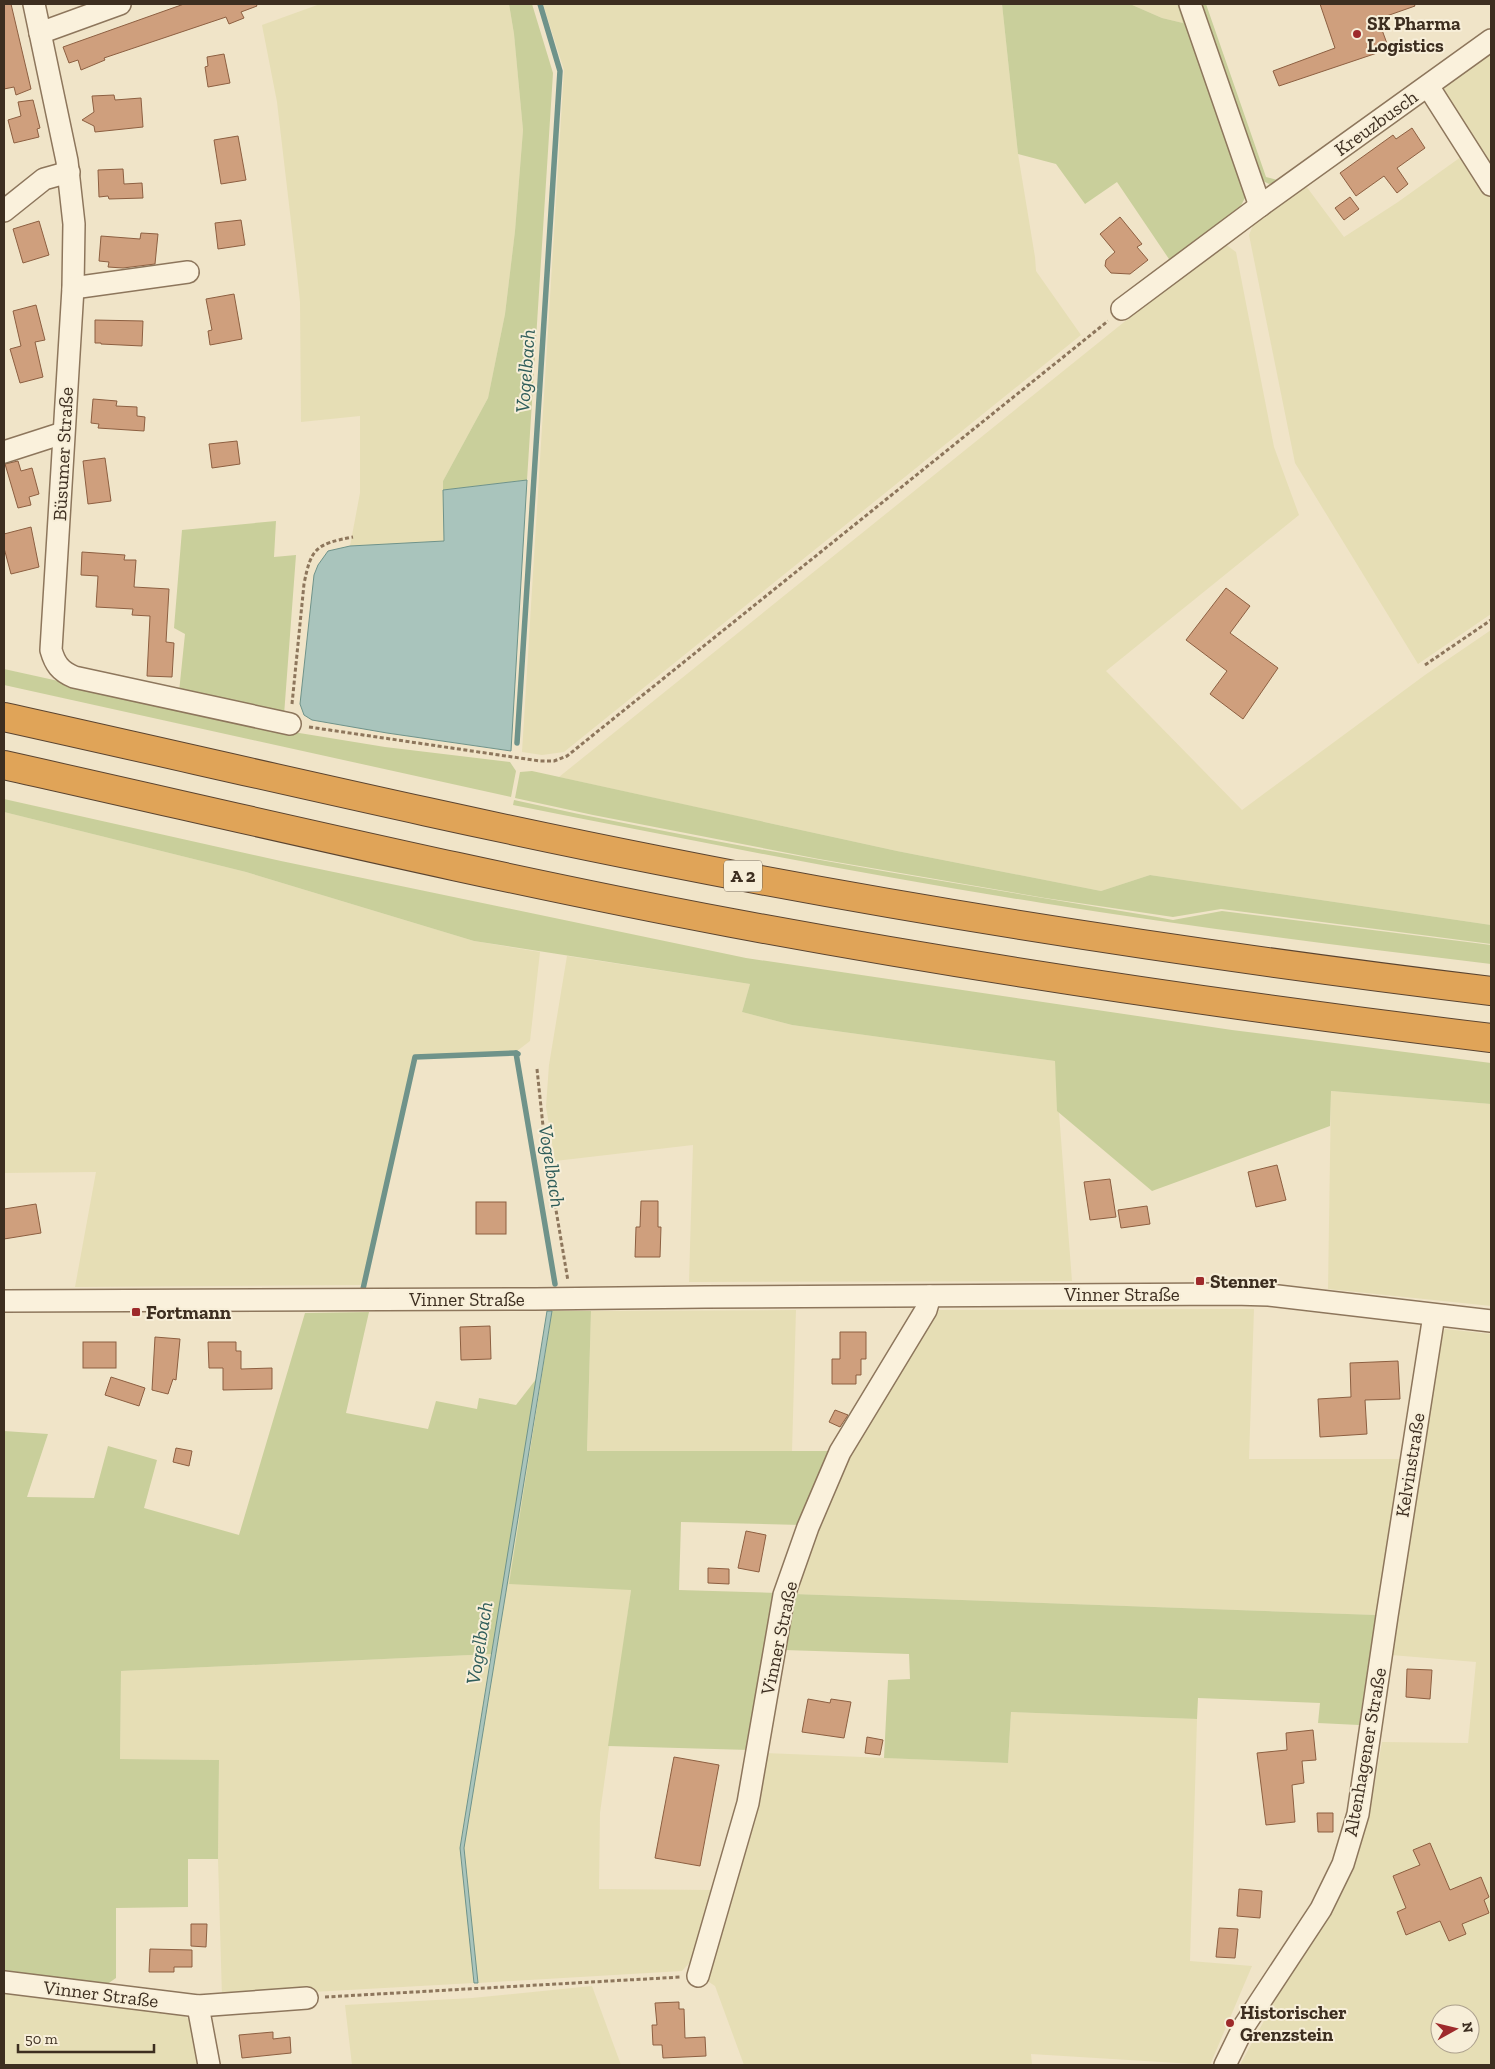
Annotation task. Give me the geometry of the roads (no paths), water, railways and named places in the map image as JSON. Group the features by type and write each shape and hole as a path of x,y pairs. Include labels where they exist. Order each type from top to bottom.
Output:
{"highway":[{"name":"A 2","path":"4,717 511,830 706,870 1044,929 1179,950 1332,972 1491,991"},
{"path":"4,765 540,884 732,922 1068,981 1357,1022 1491,1038"}],"street":[{"name":"Büsumer Straße","path":"34,4 69,172 74,224 73,288 63,433 52,650 54,660 59,668 74,677 290,724"},
{"path":"40,33 120,4"},
{"path":"1190,4 1260,206"},
{"name":"Kreuzbusch","path":"1122,309 1260,206 1491,40"},
{"path":"1428,86 1491,185"},
{"path":"4,211 44,179 69,172"},
{"path":"73,288 188,272"},
{"path":"4,452 63,433"},
{"name":"Vinner Straße","path":"4,1301 1269,1295 1491,1321"},
{"name":"Vinner Straße","path":"698,1976 748,1803 784,1595 808,1527 840,1452 926,1310 930,1296"},
{"name":"Kelvinstraße","path":"1387,1616 1434,1315"},
{"name":"Altenhagener Straße","path":"1225,2065 1244,2026 1321,1909 1343,1864 1358,1814 1387,1616"},
{"name":"Vinner Straße","path":"4,1982 198,2006 307,1998"},
{"path":"198,2006 209,2065"}],"water":[{"path":"527,480 511,751 312,720 304,715 300,704 314,575 318,565 328,551 350,546 444,541 443,490"},
{"path":"547,1311 552,1311 464,1848 478,1983 474,1983 460,1848"}],"waterway":[{"name":"Vogelbach","path":"517,743 560,71 540,4"},
{"name":"Vogelbach","path":"518,1054 516,1053 555,1284"},
{"path":"363,1289 415,1057 516,1053"}],"place":[{"name":"SK Pharma Logistics","path":"1357,34"},
{"name":"Stenner","path":"1200,1281"},
{"name":"Fortmann","path":"136,1312"},
{"name":"Historischer Grenzstein","path":"1230,2023"}]}
